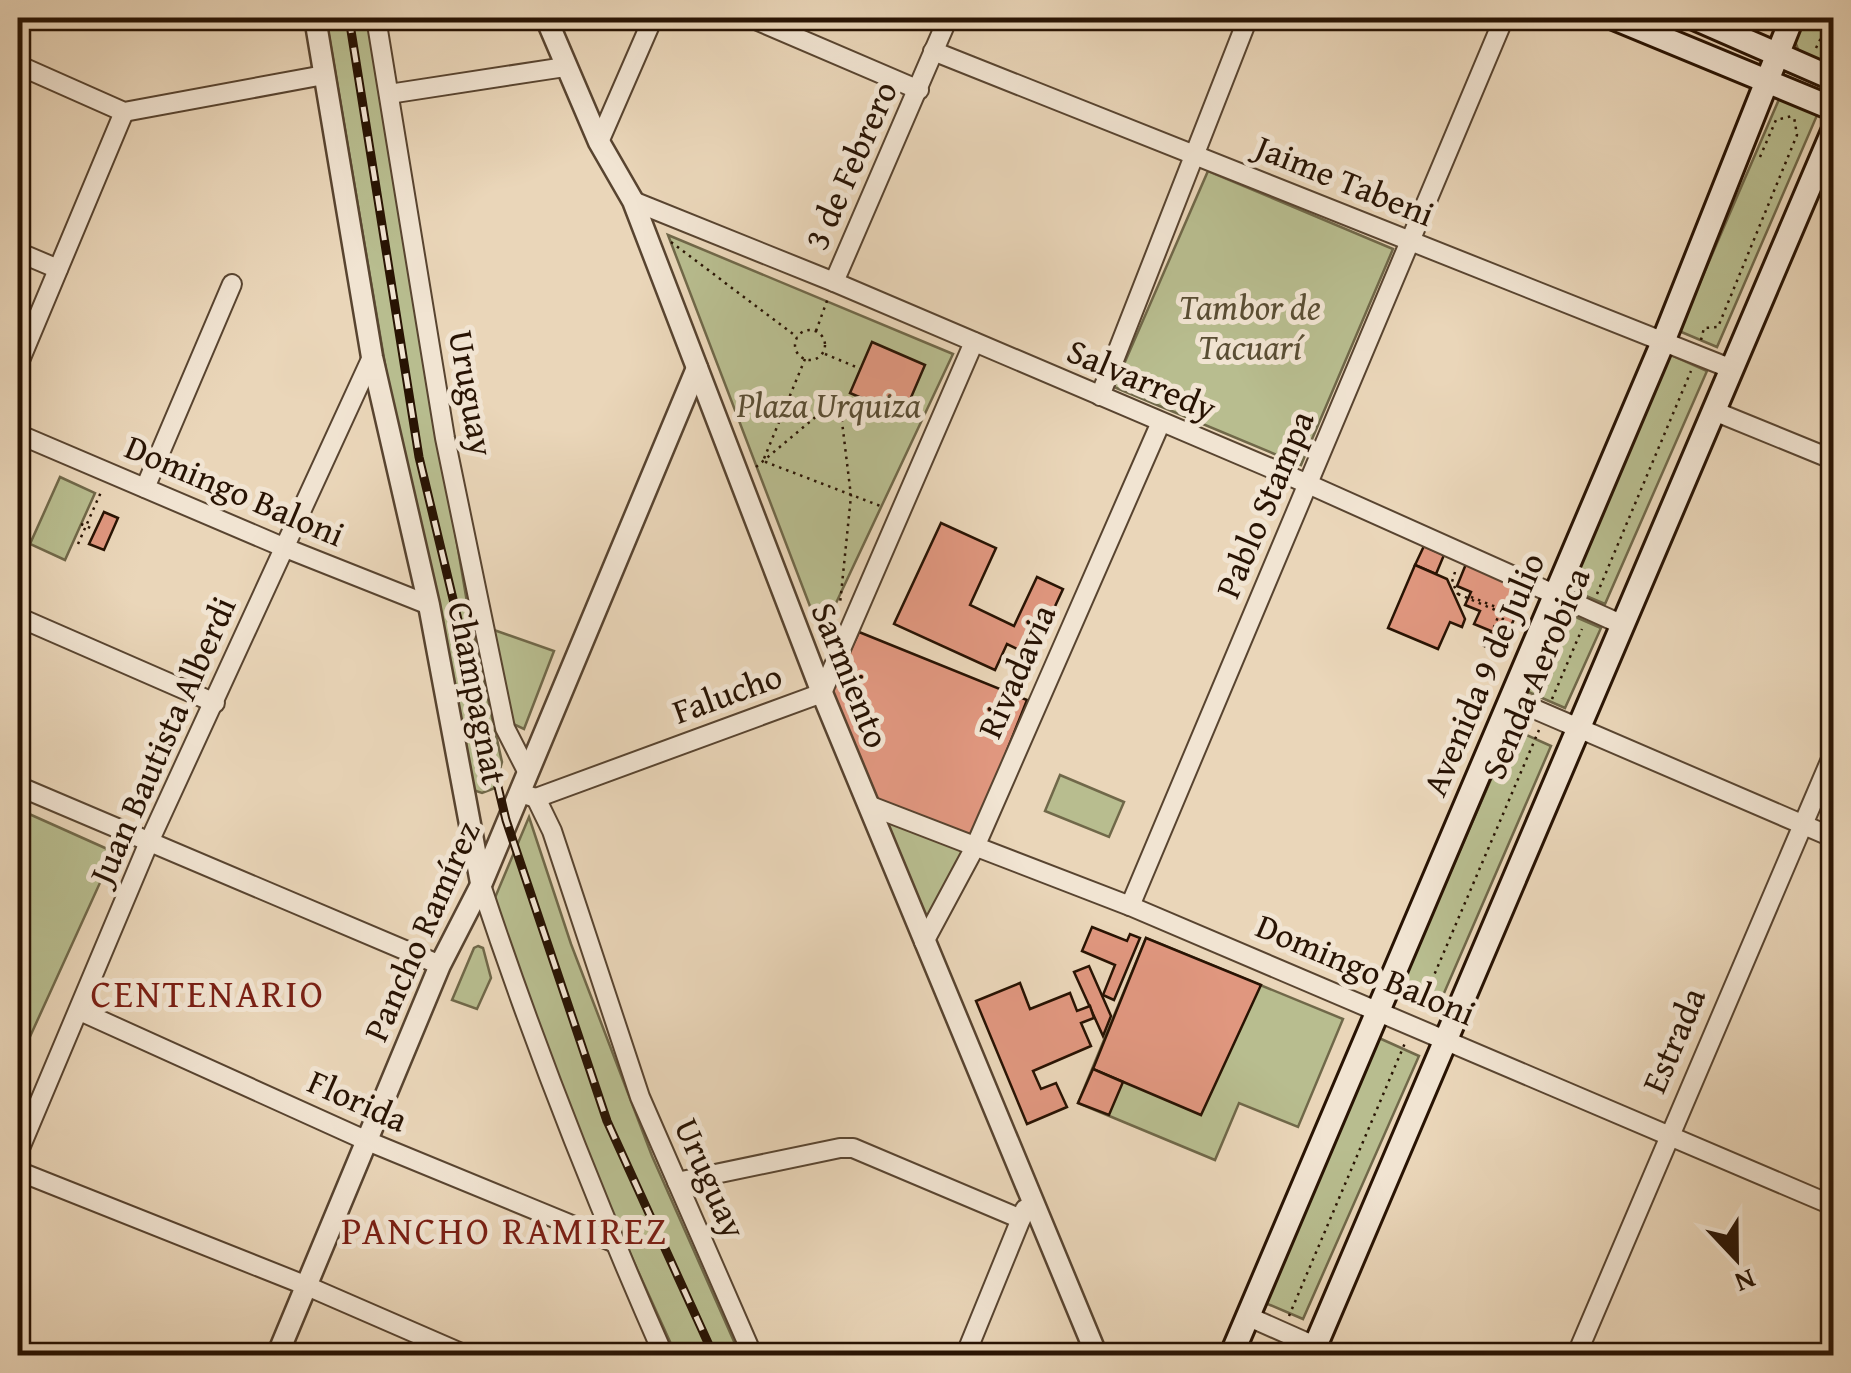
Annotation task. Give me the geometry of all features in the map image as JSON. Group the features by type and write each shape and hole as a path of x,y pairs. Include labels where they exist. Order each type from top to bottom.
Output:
{"main road":[{"path":"1614,18 1834,109"},
{"path":"1694,18 1834,79"},
{"name":"Avenida 9 de Julio","path":"1231,1356 1664,342 1792,18"},
{"path":"1313,1351 1834,129"}],"street":[{"name":"Champagnat","path":"315,18 372,357 429,605 481,885 613,1242 664,1356"},
{"name":"Uruguay","path":"376,18 445,438 505,728 528,788 552,831 640,1097 753,1356"},
{"name":"Sarmiento","path":"546,18 599,142 633,201 822,693 1097,1356"},
{"path":"599,142 653,18"},
{"path":"751,18 919,90"},
{"name":"3 de Febrero","path":"834,282 948,18"},
{"path":"1100,396 1248,18"},
{"name":"Pablo Stampa","path":"1130,906 1504,18"},
{"name":"Jaime Tabeni","path":"933,51 1732,369"},
{"path":"18,66 124,112 324,76"},
{"path":"389,94 565,67"},
{"path":"18,365 124,112"},
{"name":"Salvarredy","path":"633,201 834,282 1308,484 1623,625"},
{"path":"18,252 58,268"},
{"path":"145,488 232,284"},
{"name":"Falucho","path":"528,788 822,693 974,342"},
{"name":"Juan Bautista Alberdi","path":"18,1153 149,842 372,357"},
{"name":"Pancho Ramírez","path":"277,1356 440,966 528,788 698,368"},
{"path":"1714,411 1834,460"},
{"name":"Rivadavia","path":"924,942 975,846 1160,422"},
{"name":"Domingo Baloni","path":"18,434 429,605"},
{"path":"18,617 215,702"},
{"path":"1511,699 1834,838"},
{"name":"Estrada","path":"1576,1356 1834,752"},
{"path":"18,786 440,966"},
{"name":"Domingo Baloni","path":"868,806 1130,906 1379,1009 1834,1206"},
{"name":"Florida","path":"80,1011 365,1140 613,1242"},
{"path":"677,1182 853,1148 1021,1218"},
{"path":"18,1172 308,1286 468,1356"},
{"path":"965,1356 1030,1194"},
{"path":"1248,1316 1313,1351 1337,1356"}],"path":[{"path":"1808,66 1831,18"},
{"name":"Senda Aerobica","path":"1272,1356 1698,356 1704,328 1718,327 1796,136 1794,115 1799,95"},
{"path":"672,243 798,338"},
{"path":"816,331 834,282"},
{"path":"805,331 816,331 822,336 823,353 806,359 798,354 798,338 805,331"},
{"path":"823,353 861,369"},
{"path":"763,461 806,359"},
{"path":"740,480 839,397 851,496 840,609"},
{"path":"763,461 900,514"},
{"path":"78,544 100,492"},
{"path":"84,525 95,530"},
{"path":"1463,552 1452,582 1457,597 1500,612 1488,642 1502,648"},
{"path":"1472,597 1506,611 1494,641"}],"green space":[{"path":"326,18 368,18 469,614 502,762 495,788 482,793 467,788 402,464"},
{"path":"1801,18 1833,18 1833,59 1825,63 1799,52 1793,36"},
{"path":"1780,97 1818,113 1717,347 1679,331"},
{"name":"Tambor de Tacuarí","path":"1208,171 1393,249 1301,465 1114,387"},
{"name":"Plaza Urquiza","path":"668,235 953,354 821,635"},
{"path":"1669,354 1707,371 1605,604 1567,588"},
{"path":"60,477 95,493 65,560 30,544"},
{"path":"1562,611 1601,628 1565,708 1526,691"},
{"path":"494,630 554,651 524,729 511,723"},
{"path":"1513,729 1551,746 1438,1007 1398,992"},
{"path":"1060,775 1124,802 1109,837 1045,811"},
{"path":"18,809 114,852 18,1063"},
{"path":"874,812 969,848 925,934"},
{"path":"529,817 571,944 652,1156 740,1355 676,1355 590,1165 494,900"},
{"path":"1146,938 1343,1019 1298,1127 1239,1103 1215,1160 1078,1103"},
{"path":"478,946 483,948 491,978 477,1009 452,1000"},
{"path":"1379,1038 1419,1056 1303,1319 1263,1302"}],"building":[{"path":"872,342 925,365 903,416 850,393"},
{"path":"104,512 118,518 104,550 89,544"},
{"path":"941,523 996,548 970,605 1014,626 1037,577 1063,589 1032,656 1007,644 995,670 894,624"},
{"path":"1424,546 1444,555 1436,574 1415,565"},
{"path":"1466,564 1527,590 1499,653 1484,646 1491,631 1474,624 1480,611 1465,605 1471,592 1457,586"},
{"path":"1415,565 1447,579 1465,619 1462,627 1450,622 1438,649 1388,628"},
{"path":"859,632 1027,700 972,839 874,800 830,694"},
{"path":"1092,927 1127,941 1130,934 1140,938 1114,1000 1103,995 1115,965 1082,951"},
{"path":"1146,938 1261,985 1201,1115 1093,1069"},
{"path":"1089,966 1111,1016 1103,1036 1074,972"},
{"path":"1020,983 1030,1009 1070,993 1077,1011 1090,1006 1094,1018 1081,1023 1091,1046 1033,1071 1041,1089 1056,1083 1067,1107 1027,1124 976,1001"},
{"path":"1093,1069 1123,1082 1109,1115 1078,1103"}],"railway":[{"path":"349,18 419,457 506,820 607,1121 714,1356"}],"district":[{"name":"CENTENARIO","path":"208,993"},
{"name":"PANCHO RAMIREZ","path":"505,1230"}]}
